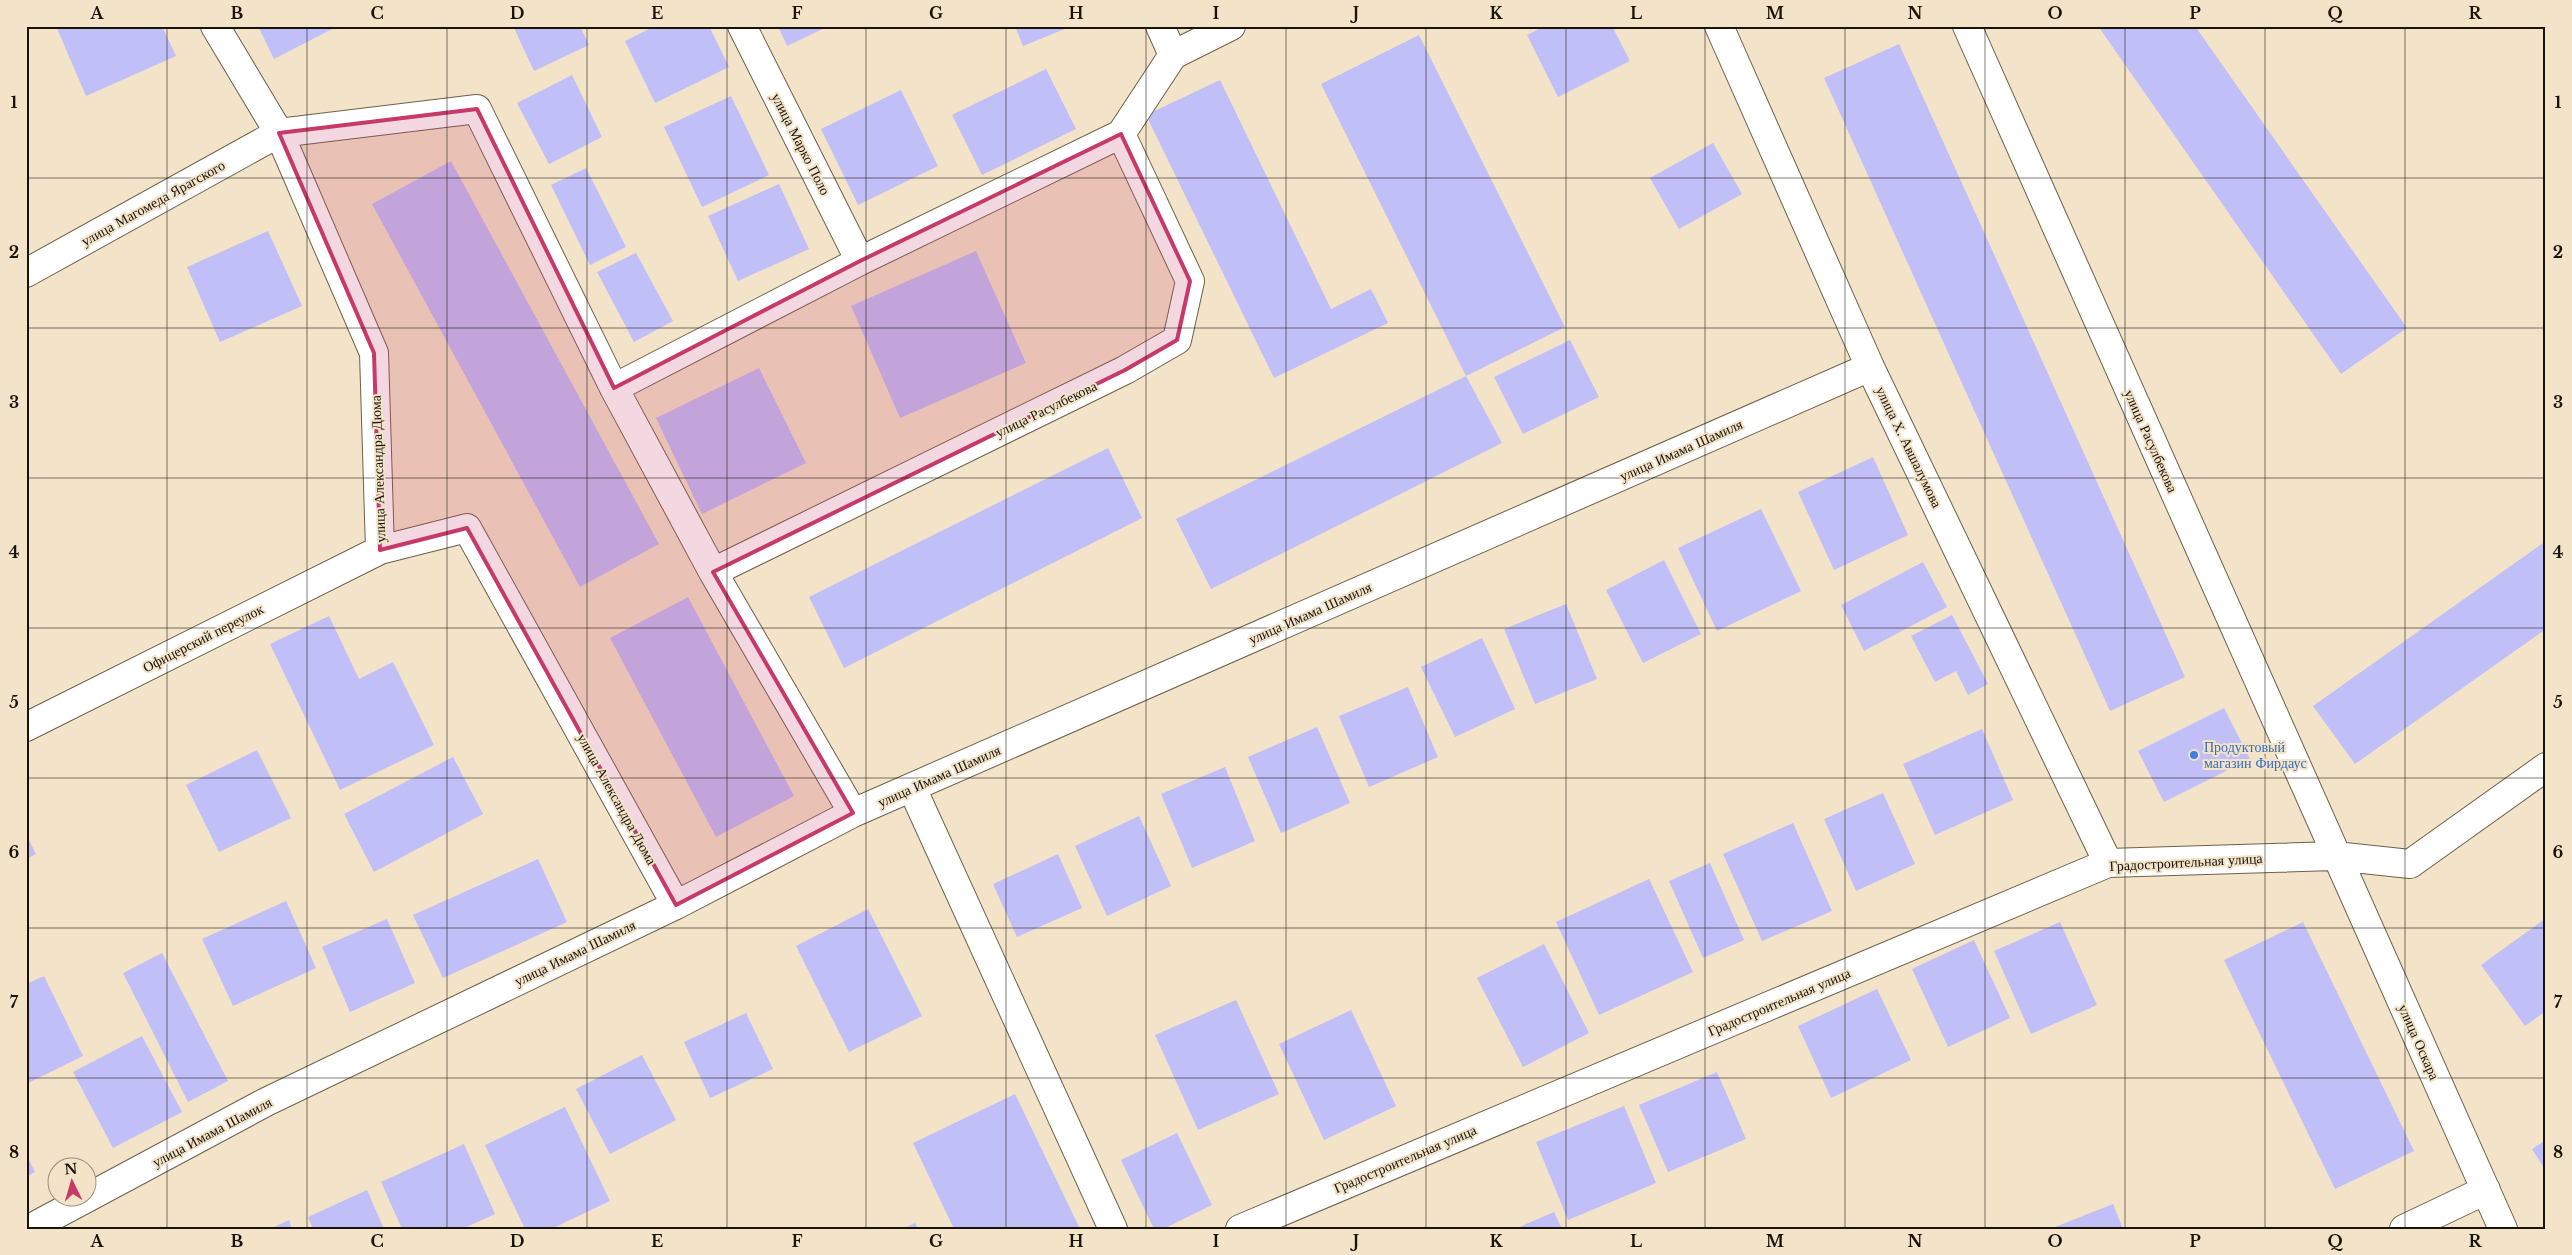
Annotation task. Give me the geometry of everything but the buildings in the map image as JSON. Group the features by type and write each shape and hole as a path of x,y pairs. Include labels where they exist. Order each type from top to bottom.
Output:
{"street":[{"name":"улица Александра Дюма","path":"215,26 279,133 374,353 380,550 466,528 676,905"},
{"name":"улица Марко Поло","path":"742,26 860,261"},
{"path":"1160,26 1174,55"},
{"path":"614,388 860,261 1120,134 1174,55 1231,26"},
{"name":"улица Х. Авшалумова","path":"1719,26 1870,367 2108,863"},
{"name":"улица Расулбекова","path":"1967,26 2335,856"},
{"path":"279,133 476,109 614,388 713,572 854,813"},
{"name":"улица Магомеда Ярагского","path":"26,273 279,133"},
{"name":"улица Расулбекова","path":"713,572 1125,370 1177,340 1190,281 1120,134"},
{"name":"улица Имама Шамиля","path":"29,1229 266,1102 676,905 854,813 1870,367"},
{"name":"Офицерский переулок","path":"26,727 380,550"},
{"name":"Градостроительная улица","path":"1240,1229 2108,863 2335,856 2410,864 2546,766"},
{"path":"912,788 1113,1229"},
{"name":"улица Оскара","path":"2335,856 2503,1229"},
{"path":"2404,1229 2486,1190"}],"highlighted area":[{"path":"477,109 614,388 860,261 1121,134 1190,281 1177,340 1125,370 713,572 853,813 676,905 467,528 380,550 374,353 279,133"}],"place":[{"name":"Продуктовый магазин Фирдаус","path":"2194,755"}]}
